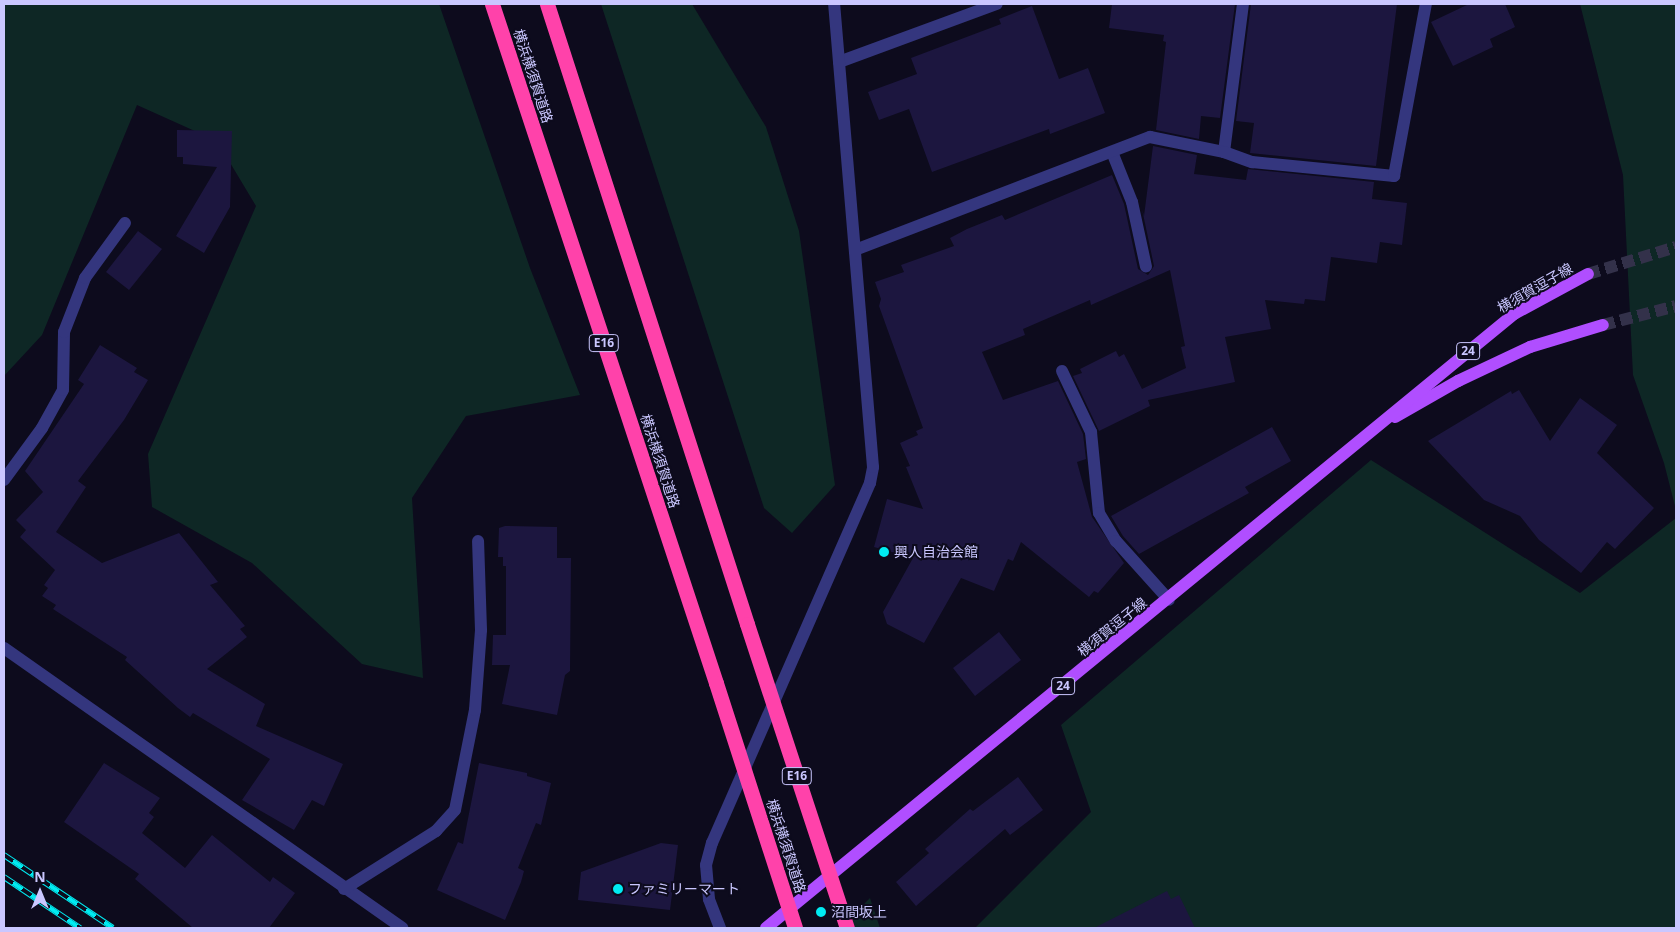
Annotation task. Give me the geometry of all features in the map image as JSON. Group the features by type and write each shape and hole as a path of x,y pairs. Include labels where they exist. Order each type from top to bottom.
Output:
{"highway":[{"name":"横浜横須賀道路","path":"492,4 795,928"},
{"name":"E16","path":"547,4 847,928"}],"main road":[{"name":"横須賀逗子線","path":"766,928 1169,600 1357,440 1514,314 1588,274"},
{"name":"横須賀逗子線","path":"1357,440 1458,380 1530,347 1603,325"}],"street":[{"path":"720,928 709,899 706,874 712,843 870,484 873,467 834,4"},
{"path":"839,62 997,4"},
{"path":"1224,152 1243,4"},
{"path":"855,250 1150,137 1224,152 1252,162 1394,176 1426,4"},
{"path":"1112,152 1132,202 1146,267"},
{"path":"4,480 42,428 63,390 64,332 85,278 125,223"},
{"path":"1062,371 1091,432 1098,513 1116,541 1169,600"},
{"path":"344,889 436,831 455,810 475,710 481,630 478,541"},
{"path":"4,648 402,928"}],"green space":[{"path":"4,4 439,4 530,268 580,395 466,416 412,498 423,678 362,664 252,563 152,507 148,454 256,206 217,141 137,105 42,335 4,376"},
{"path":"601,4 692,4 766,127 799,231 835,485 792,533 764,508"},
{"path":"1580,4 1676,4 1676,510 1664,463 1633,375 1623,175"},
{"path":"1371,460 1580,593 1676,518 1676,928 975,928 1091,812 1061,725"},
{"path":"870,898 880,928 840,928"}],"building":[{"path":"1112,4 1235,4 1220,118 1201,116 1199,139 1156,130 1166,42 1163,41 1164,35 1109,28"},
{"path":"1251,4 1397,4 1376,166 1250,153 1254,123 1236,121"},
{"path":"1469,4 1505,4 1515,27 1490,39 1493,47 1453,66 1431,22"},
{"path":"1032,6 1059,79 1088,68 1105,113 1050,134 1049,129 932,172 909,109 879,120 868,92 917,74 911,58 1001,24 999,19"},
{"path":"177,130 232,131 230,207 204,253 176,236 217,167 183,164 183,157 177,157"},
{"path":"1153,146 1197,155 1194,174 1246,180 1248,169 1374,182 1372,199 1407,203 1402,245 1380,242 1377,263 1331,257 1325,301 1305,299 1304,304 1265,300 1271,329 1225,337 1235,382 1148,400 1150,406 1099,431 1073,376 1082,373 1080,369 1116,351 1119,357 1124,354 1142,389 1186,368 1181,347 1185,346 1170,270 1091,305 1090,300 1023,329 1025,335 982,352 1003,400 1058,381 1083,434 1086,459 1077,462 1092,517 1124,563 1098,593 1094,591 1089,597 1021,542 1013,561 1008,559 994,591 961,578 924,643 887,624 883,612 913,558 874,547 887,499 923,509 906,467 910,466 900,443 918,435 916,431 923,428 879,306 881,299 875,282 904,272 901,265 954,246 950,238 967,229 1002,215 1005,220 1112,175 1124,204 1138,269 1148,275 1154,266 1142,209 1144,216"},
{"path":"138,231 162,249 129,290 106,272"},
{"path":"100,345 137,368 134,372 148,380 124,420 78,481 86,487 56,532 102,563 179,533 218,582 210,585 245,626 240,629 247,637 207,669 265,704 256,726 343,764 324,806 312,800 294,830 242,800 270,759 193,713 190,717 125,660 127,657 53,609 56,605 42,596 48,588 44,585 55,570 20,537 26,530 16,520 43,492 25,471 84,384 78,380"},
{"path":"1519,390 1550,441 1580,398 1617,425 1597,453 1654,508 1615,549 1607,542 1581,573 1539,540 1520,516 1484,500 1428,441 1511,391 1512,394"},
{"path":"1272,427 1291,461 1245,487 1249,493 1139,554 1123,536 1111,516"},
{"path":"505,526 557,527 557,558 571,558 570,671 565,675 557,715 502,704 510,665 492,665 493,635 506,635 506,566 503,566 503,557 498,557 499,528"},
{"path":"999,632 1021,660 975,696 953,668"},
{"path":"104,763 160,798 149,813 154,817 142,833 185,868 212,835 270,882 273,877 295,893 269,928 193,928 135,879 139,874 64,822"},
{"path":"479,763 527,773 527,776 551,783 541,825 536,823 518,868 524,871 505,920 437,890 458,842 463,844"},
{"path":"1018,777 1043,810 1010,835 1005,829 916,906 896,882 929,853 925,849 970,809 973,811"},
{"path":"661,843 678,845 670,910 578,900 581,872"},
{"path":"1167,891 1171,899 1179,895 1195,928 1094,928"}],"tunnel":[{"path":"1588,274 1676,247"},
{"path":"1603,325 1676,306"}],"railway":[{"path":"4,855 113,928"},
{"path":"4,877 80,928"}],"place":[{"name":"興人自治会館","path":"884,552"},
{"name":"ファミリーマート","path":"618,889"},
{"name":"沼間坂上","path":"821,912"}]}
